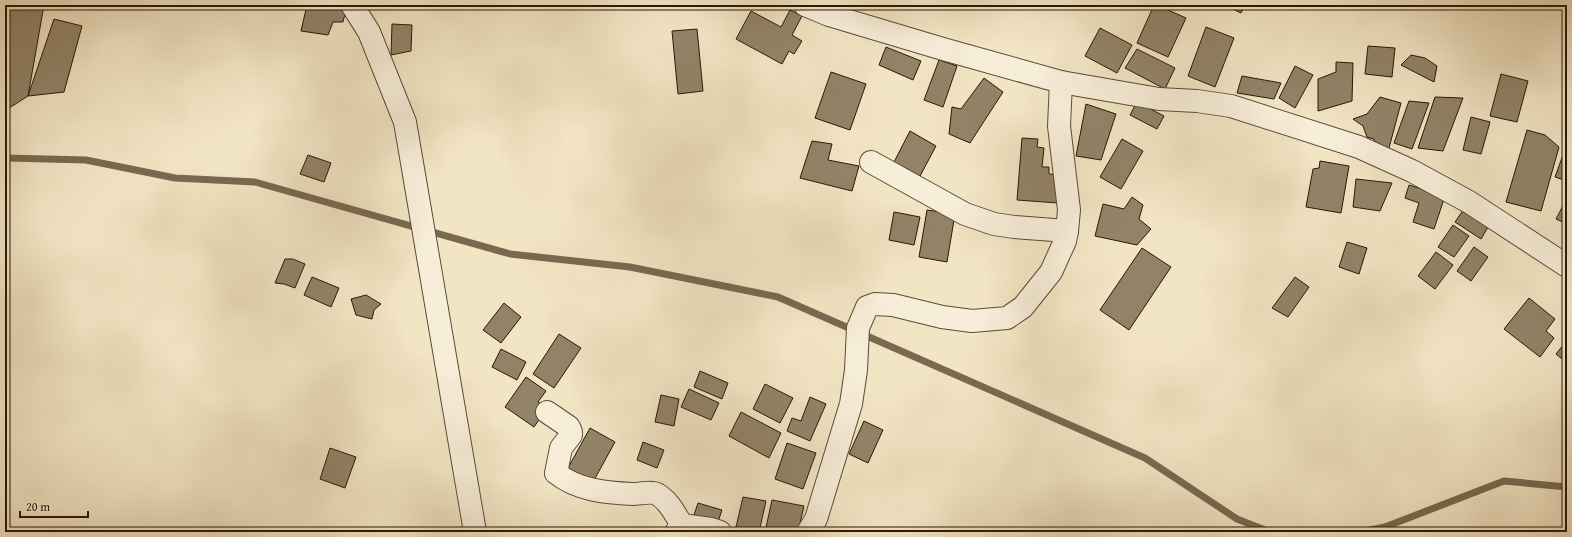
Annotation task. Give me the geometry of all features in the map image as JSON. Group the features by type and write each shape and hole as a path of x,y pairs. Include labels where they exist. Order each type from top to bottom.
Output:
{"street":[{"path":"352,5 369,32 405,122 475,532"},
{"path":"805,5 828,14 942,49 1061,82 1160,100 1197,101 1231,106 1359,148 1412,171 1469,202 1567,266"},
{"path":"808,532 816,519 851,404 856,370 858,328 867,307 876,304 893,305 942,317 972,321 1007,318 1024,307 1051,272 1065,241 1069,210 1059,126 1061,82"},
{"path":"871,162 965,214 994,224 1014,228 1067,231"},
{"path":"547,412 569,427 571,432 571,435 561,448 556,473 564,480 584,488 603,492 634,494 655,493 668,502 679,529 711,529 720,532"}],"building":[{"path":"8,5 44,5 28,96 5,110 5,13"},
{"path":"307,5 347,5 343,22 333,22 328,35 301,31"},
{"path":"1154,5 1186,18 1168,57 1137,43"},
{"path":"1224,5 1245,5 1241,13"},
{"path":"790,10 802,16 792,35 802,41 794,54 789,51 782,64 736,39 751,11 781,27"},
{"path":"54,19 82,26 64,92 28,96"},
{"path":"392,24 412,25 411,51 391,55"},
{"path":"1206,27 1234,38 1215,87 1188,76"},
{"path":"1100,28 1132,45 1117,73 1085,56"},
{"path":"697,29 703,91 678,94 672,31"},
{"path":"1368,46 1395,48 1392,77 1365,74"},
{"path":"886,47 921,61 913,80 879,65"},
{"path":"1137,49 1175,68 1165,89 1125,68"},
{"path":"1411,55 1425,58 1437,66 1434,82 1401,65"},
{"path":"939,60 957,66 943,107 924,100"},
{"path":"1336,62 1353,63 1352,101 1318,111 1318,79 1336,72"},
{"path":"1295,66 1313,75 1295,108 1279,98"},
{"path":"831,72 866,84 850,130 815,118"},
{"path":"1501,74 1528,81 1517,122 1490,116"},
{"path":"1242,76 1281,83 1274,99 1237,93"},
{"path":"984,78 1003,92 970,143 949,134 952,107 961,109"},
{"path":"1380,97 1401,103 1389,148 1376,145 1374,139 1367,137 1363,126 1353,119 1367,114"},
{"path":"1435,97 1463,98 1443,151 1418,148"},
{"path":"1409,101 1429,103 1412,149 1394,143"},
{"path":"1137,102 1164,116 1157,129 1130,115"},
{"path":"1086,104 1116,114 1101,160 1076,156"},
{"path":"1471,117 1490,122 1481,154 1463,150"},
{"path":"1527,130 1545,135 1559,147 1541,211 1506,202"},
{"path":"910,131 936,146 920,176 894,162"},
{"path":"1022,138 1038,139 1037,147 1044,148 1042,167 1049,167 1049,174 1060,175 1058,203 1017,200"},
{"path":"1122,139 1143,151 1121,189 1100,177"},
{"path":"812,141 832,144 828,160 859,166 852,191 800,178"},
{"path":"1567,144 1567,181 1555,177"},
{"path":"308,155 331,163 324,182 300,174"},
{"path":"1320,161 1349,166 1341,213 1306,207 1313,169 1319,168"},
{"path":"1356,179 1392,183 1380,211 1353,207"},
{"path":"1409,185 1445,196 1434,229 1413,222 1419,203 1405,198"},
{"path":"1132,197 1143,205 1139,219 1151,229 1137,245 1095,236 1103,204 1124,209"},
{"path":"1567,198 1567,224 1556,219"},
{"path":"1466,206 1491,222 1481,239 1455,222"},
{"path":"927,210 955,214 947,262 919,257"},
{"path":"894,212 920,217 914,245 889,240"},
{"path":"1453,225 1469,236 1454,257 1438,247"},
{"path":"1347,242 1367,248 1359,274 1339,267"},
{"path":"1474,247 1488,257 1471,281 1457,271"},
{"path":"1142,248 1171,267 1129,330 1100,310"},
{"path":"1436,252 1453,265 1435,289 1418,276"},
{"path":"285,259 293,259 305,264 295,288 284,284 275,283"},
{"path":"312,277 339,288 331,307 304,295"},
{"path":"1295,277 1309,287 1288,317 1272,308"},
{"path":"366,295 381,304 374,310 372,319 356,315 351,299"},
{"path":"1529,298 1555,319 1546,331 1554,338 1540,357 1504,329"},
{"path":"504,303 521,317 501,343 483,330"},
{"path":"559,334 581,348 554,388 533,374"},
{"path":"1564,344 1567,346 1567,363 1556,354"},
{"path":"501,349 526,362 517,380 492,367"},
{"path":"700,371 728,383 722,399 694,387"},
{"path":"526,377 546,391 538,402 547,408 534,427 505,407"},
{"path":"765,384 793,398 780,423 753,409"},
{"path":"689,389 719,403 711,420 681,407"},
{"path":"661,395 679,399 674,426 655,422"},
{"path":"810,397 826,404 810,441 787,431 792,418 801,421"},
{"path":"741,412 781,433 769,458 729,436"},
{"path":"864,421 883,430 868,463 849,454"},
{"path":"590,428 615,442 593,482 568,468"},
{"path":"643,442 664,450 657,468 637,460"},
{"path":"787,443 816,453 803,489 775,479"},
{"path":"330,448 356,457 345,488 320,479"},
{"path":"743,497 766,501 759,532 736,527"},
{"path":"772,500 804,506 798,532 765,532"},
{"path":"698,503 722,510 717,525 693,518"}],"waterway":[{"path":"5,158 86,160 175,178 255,182 510,254 630,267 778,297 1145,458 1237,519 1270,532"},
{"path":"1360,532 1385,527 1504,481 1567,487"}]}
